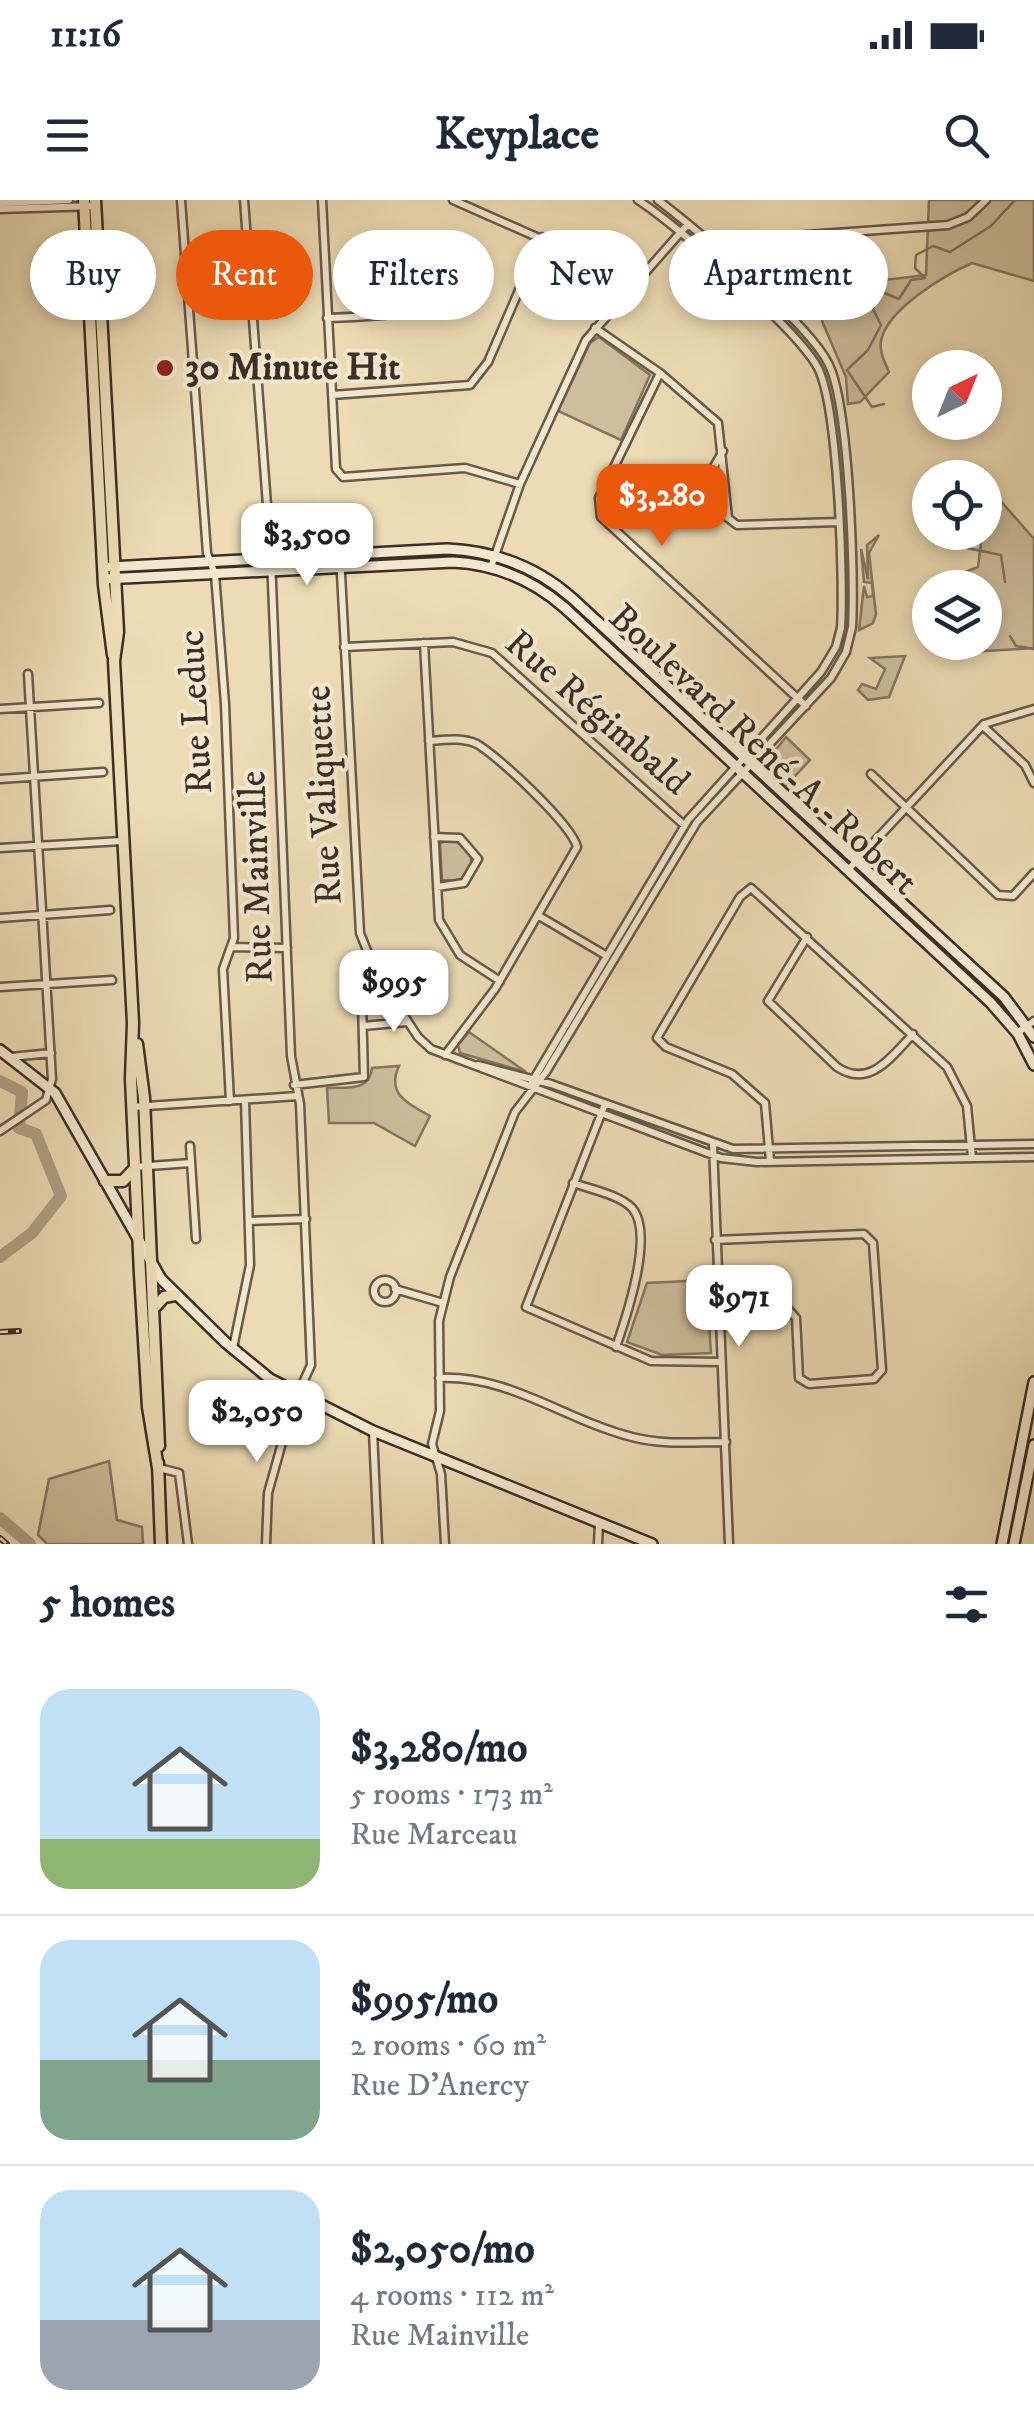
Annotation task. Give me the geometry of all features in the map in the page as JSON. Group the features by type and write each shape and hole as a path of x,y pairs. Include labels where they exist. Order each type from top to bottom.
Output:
{"main road":[{"path":"90,203 109,573 118,632 114,661 133,1024 142,1167 152,1238 161,1544"},
{"path":"106,1180 125,1180 142,1167"},
{"path":"142,1167 140,1270 148,1408 158,1468"},
{"path":"155,1307 164,1296 175,1294"}],"street":[{"path":"0,206 69,200"},
{"name":"Rue Leduc","path":"181,200 208,562 215,574 226,704 231,947 223,969 230,1101"},
{"name":"Rue Mainville","path":"244,200 271,571 311,1365 297,1396 268,1492 266,1544"},
{"path":"322,200 336,469 343,477 465,468 520,484"},
{"path":"453,200 525,230"},
{"path":"638,200 676,230"},
{"path":"658,200 694,230"},
{"path":"878,230 948,225 968,218 986,200"},
{"path":"0,206 90,203"},
{"path":"682,230 687,224"},
{"path":"649,268 669,245"},
{"path":"414,273 428,276 436,290 432,308 408,312 405,285 414,273"},
{"path":"332,395 470,385 488,362 514,302"},
{"path":"327,318 333,318"},
{"path":"491,567 520,484 602,320"},
{"path":"445,1544 432,1444 440,1416 438,1337 444,1303 515,1112 605,955 688,828 825,666 839,639 830,418 822,376 800,342 776,320"},
{"path":"747,760 806,706 838,669 849,642 852,612 841,402 831,368 792,320"},
{"path":"595,328 660,373 718,423 728,518"},
{"path":"660,373 599,498 602,517 806,706"},
{"path":"723,450 704,482 704,495 737,525 847,521"},
{"name":"Boulevard René-A.-Robert","path":"109,573 208,562 447,549 494,555 531,569 568,594 1004,998 1032,1029"},
{"name":"Rue Valiquette","path":"294,1085 364,1077 362,966 367,956 359,923 340,555"},
{"name":"Boulevard René-A.-Robert","path":"109,573 215,574 454,562 491,567 520,578 556,600 990,1002 1019,1036 1034,1065"},
{"path":"424,644 440,924 455,950 500,981"},
{"name":"Rue Régimbald","path":"344,647 466,644 500,658 688,828"},
{"path":"0,1131 46,1100 51,1088 28,674"},
{"path":"0,709 99,702"},
{"path":"848,870 982,726 993,718 1034,709"},
{"path":"982,726 1025,766 1034,783"},
{"path":"429,741 462,740 479,746 572,834 574,857 500,981 445,1055"},
{"path":"0,779 103,772"},
{"path":"871,774 1000,896 1013,896 1034,873"},
{"path":"535,1079 614,960 688,828"},
{"path":"434,837 458,837 478,859 464,883 436,886"},
{"path":"0,848 124,842"},
{"path":"770,1161 766,1104 732,1074 663,1046 657,1036 745,890 758,891 947,1067 961,1090 972,1158"},
{"path":"0,918 110,910"},
{"path":"539,916 614,960"},
{"path":"807,936 768,1001 837,1067 850,1074 874,1072 913,1034"},
{"path":"231,947 287,948"},
{"path":"367,956 425,1045 711,1156 770,1161 1034,1156"},
{"path":"0,988 112,980"},
{"path":"364,1026 407,1022"},
{"path":"1019,1036 1032,1029"},
{"path":"0,1050 51,1088 139,1238 153,1269 233,1348 297,1396 436,1458 600,1522 632,1540 652,1544"},
{"path":"11,1057 51,1053"},
{"path":"466,1063 535,1079 713,1145 770,1150 1034,1144"},
{"path":"138,1107 298,1096"},
{"path":"233,1348 250,1270 245,1100"},
{"path":"605,1104 526,1307 651,1361 721,1362"},
{"path":"713,1145 729,1544"},
{"path":"190,1146 196,1239"},
{"path":"142,1167 191,1163"},
{"path":"573,1183 629,1204 636,1214 638,1278 616,1347"},
{"path":"249,1221 306,1218"},
{"path":"715,1240 864,1234 873,1243 882,1370 874,1379 808,1384 799,1378 796,1318 788,1309 719,1312"},
{"path":"139,1238 152,1238"},
{"path":"140,1270 153,1269"},
{"path":"396,1290 444,1303"},
{"path":"439,1378 489,1380 629,1437 726,1442"},
{"path":"1002,1544 1034,1382"},
{"path":"373,1431 378,1544"},
{"path":"1014,1544 1034,1445"},
{"path":"158,1468 179,1474 188,1544"},
{"path":"1016,1471 1032,1470"},
{"path":"598,1544 600,1522"}],"shaded area":[{"path":"929,200 1034,200 1034,281 972,263 933,285 905,305 886,329 881,349 889,372 860,402 848,404 846,377 822,320 888,320 888,280 926,275"},
{"path":"599,337 650,375 621,440 558,411 590,343"},
{"path":"1002,502 1034,539 1034,648 1002,650 1002,570 970,570 978,567 980,550 1002,550"},
{"path":"879,535 869,553 876,614 873,623 859,630 864,586 867,597 873,596 872,583 864,582 861,549 868,579 867,545"},
{"path":"905,656 889,697 868,700 858,690 862,684 876,689 885,669 870,658"},
{"path":"786,737 810,760 785,787 764,764"},
{"path":"456,841 471,855 471,864 460,881 442,880 440,844"},
{"path":"469,1032 526,1072 460,1053 458,1045"},
{"path":"399,1066 397,1091 430,1116 415,1146 374,1123 329,1123 327,1088 356,1087 367,1081 372,1068"},
{"path":"706,1280 711,1353 662,1355 627,1342 647,1283"},
{"path":"109,1461 117,1520 142,1527 143,1544 47,1544 38,1535 49,1479"}],"waterway":[{"path":"884,404 872,407 847,370 868,350 881,325 871,305 877,290 899,299 911,280 925,278 915,268 916,255 933,246 950,252 991,226 1015,200"},
{"path":"977,550 1001,555 1005,582"},
{"path":"1010,636 1016,646 1034,649"},
{"path":"0,1081 22,1092 19,1128 36,1134 61,1196 32,1233 0,1257"},
{"path":"0,1518 30,1544"}],"railway":[{"path":"0,1332 19,1331"},
{"path":"0,1538 7,1544"}],"place":[{"name":"30 Minute Hit","path":"165,368"}]}
